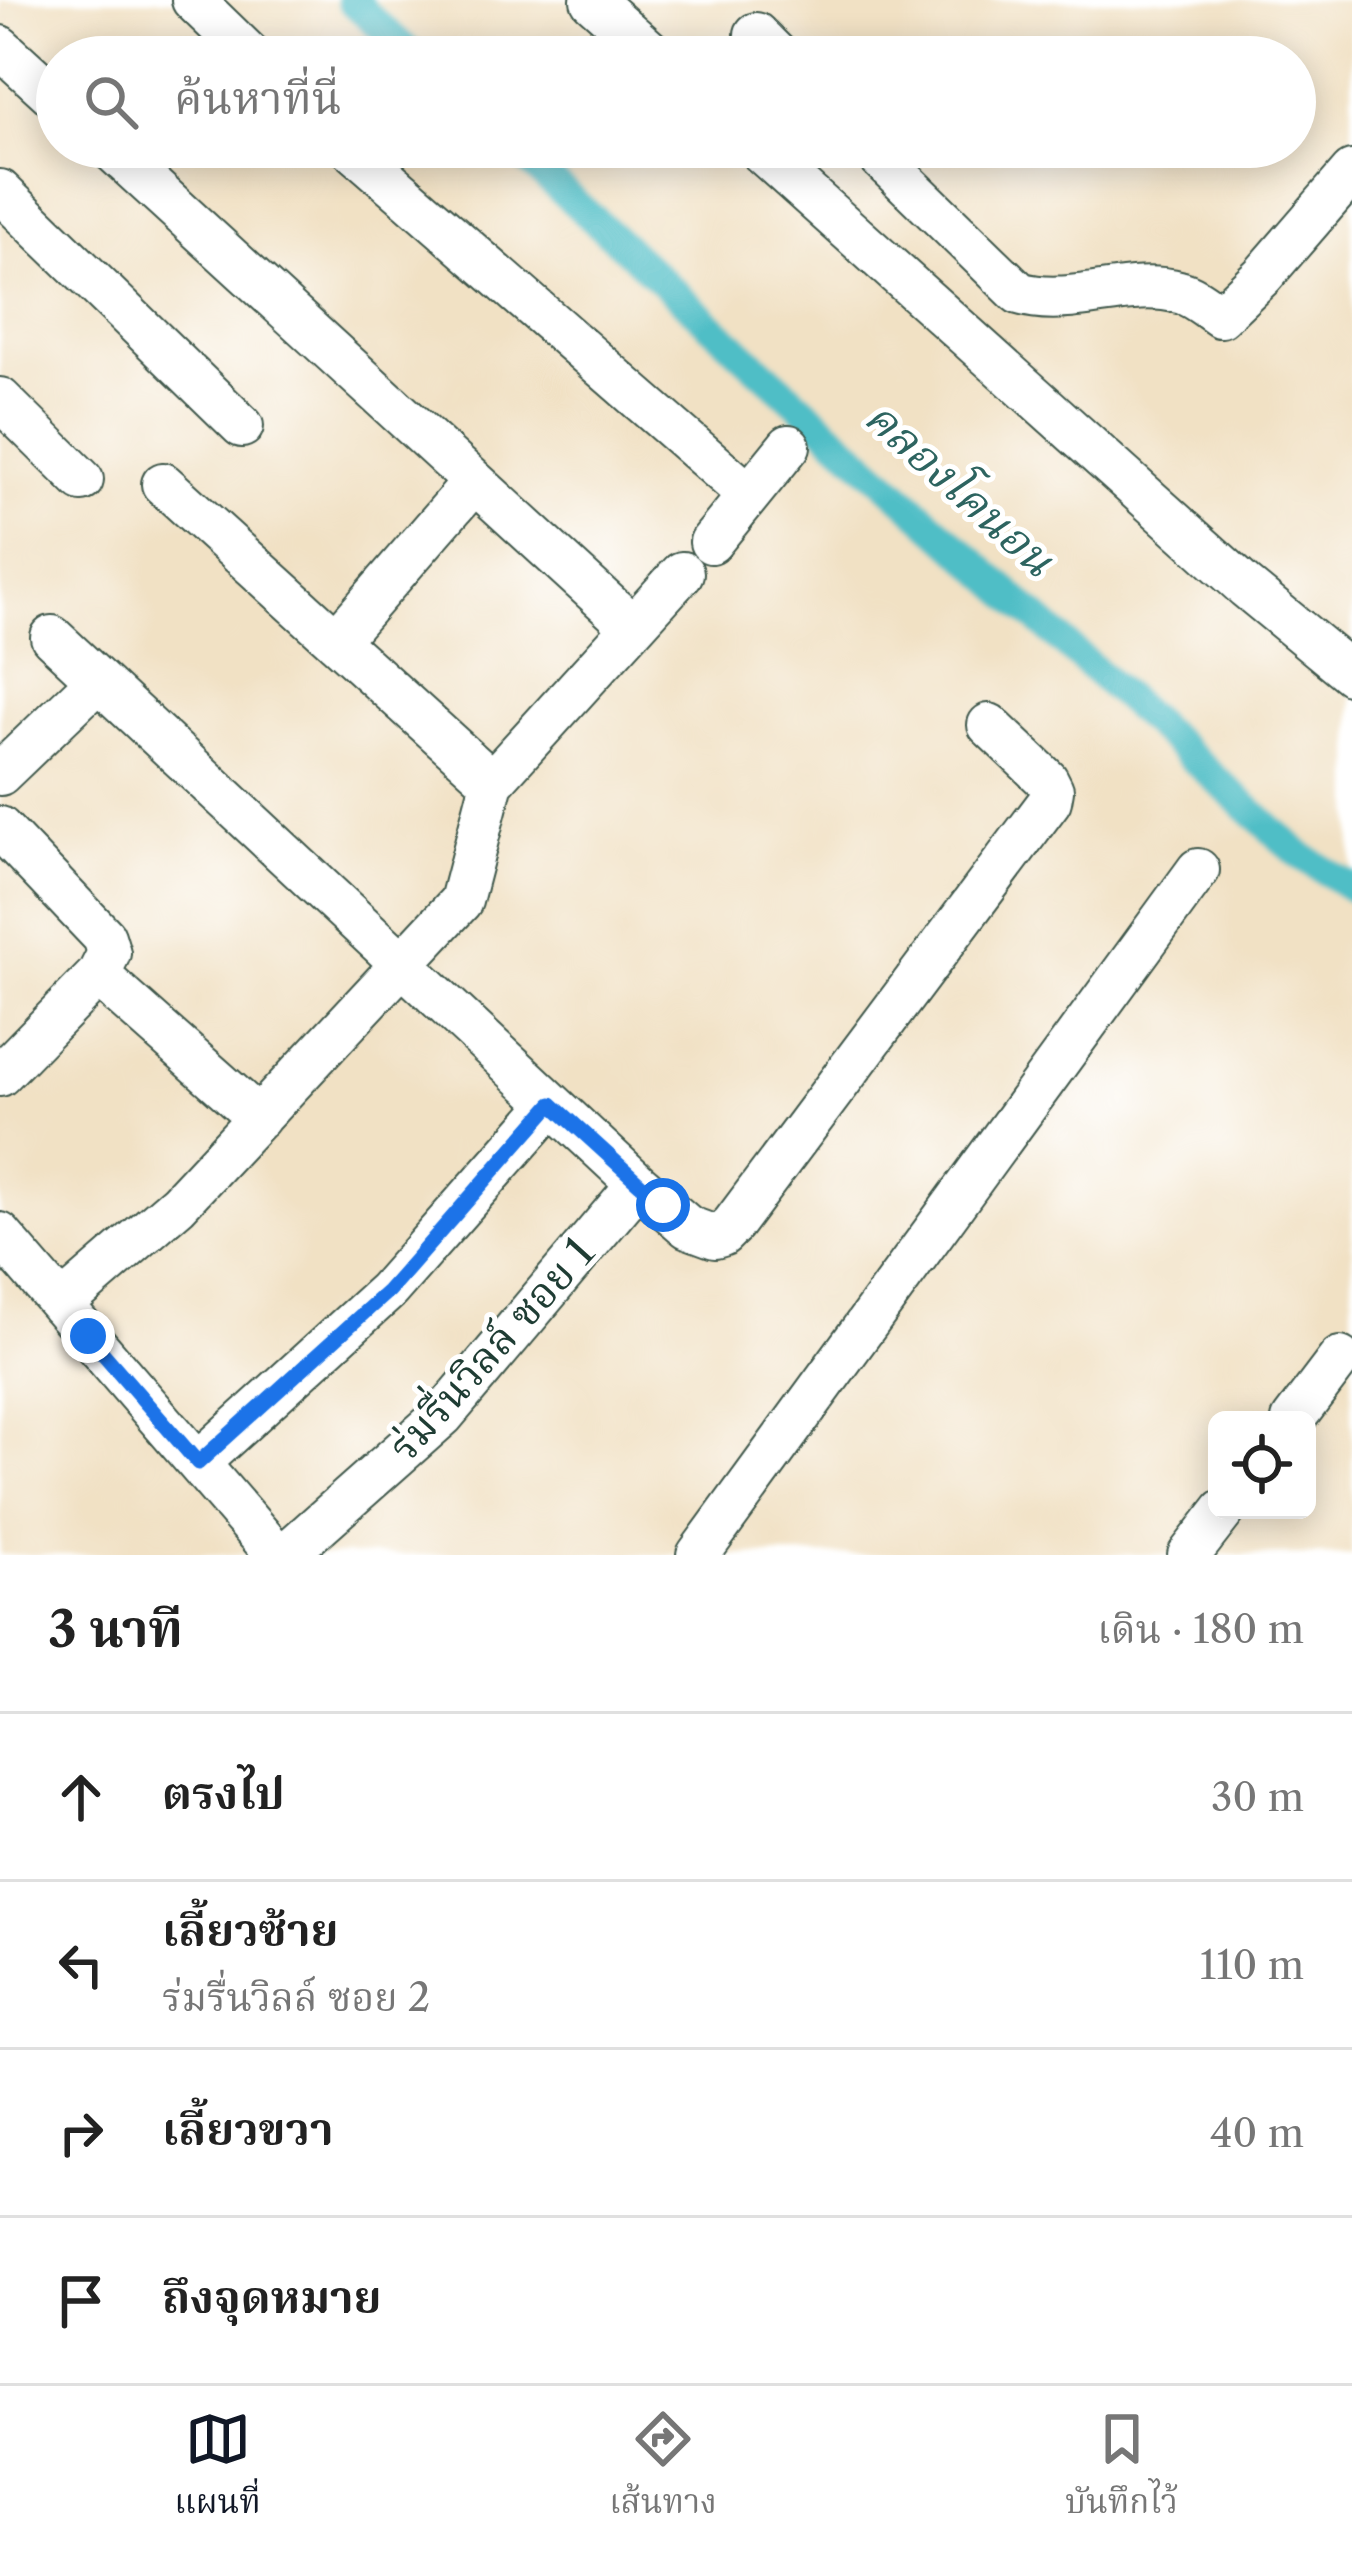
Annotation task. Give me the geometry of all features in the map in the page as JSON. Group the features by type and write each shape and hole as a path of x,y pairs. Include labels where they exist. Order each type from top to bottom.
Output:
{"street":[{"path":"193,0 230,36"},
{"path":"592,0 632,36"},
{"path":"0,47 36,80"},
{"path":"132,168 633,627"},
{"path":"374,168 749,495"},
{"path":"779,168 1228,572 1352,674"},
{"path":"890,168 1018,293 1038,299 1156,289 1183,292 1220,316 1352,172"},
{"path":"0,191 242,426"},
{"path":"0,399 82,480"},
{"path":"61,1305 178,1204 460,901 492,782 697,557 789,446"},
{"path":"336,641 475,482"},
{"path":"163,484 492,782"},
{"path":"52,637 638,1184 688,1227 716,1238 733,1224 1050,800 1047,780 989,725"},
{"path":"0,774 98,680"},
{"path":"0,828 104,937 109,953 98,975 0,1075"},
{"path":"698,1555 1198,869"},
{"path":"98,975 259,1118"},
{"path":"198,1463 388,1291 552,1104"},
{"name":"ร่มรื่นวิลล์ ซอย 1","path":"281,1555 443,1415 638,1184"},
{"path":"0,1234 281,1555"},
{"path":"1300,1411 1340,1358"},
{"path":"1190,1555 1217,1519"}],"waterway":[{"name":"คลองโคนอน","path":"351,0 391,36"},
{"name":"คลองโคนอน","path":"536,168 1300,855 1352,888"}],"route":[{"path":"88,1336 198,1463 388,1291 552,1104 663,1205"}]}
